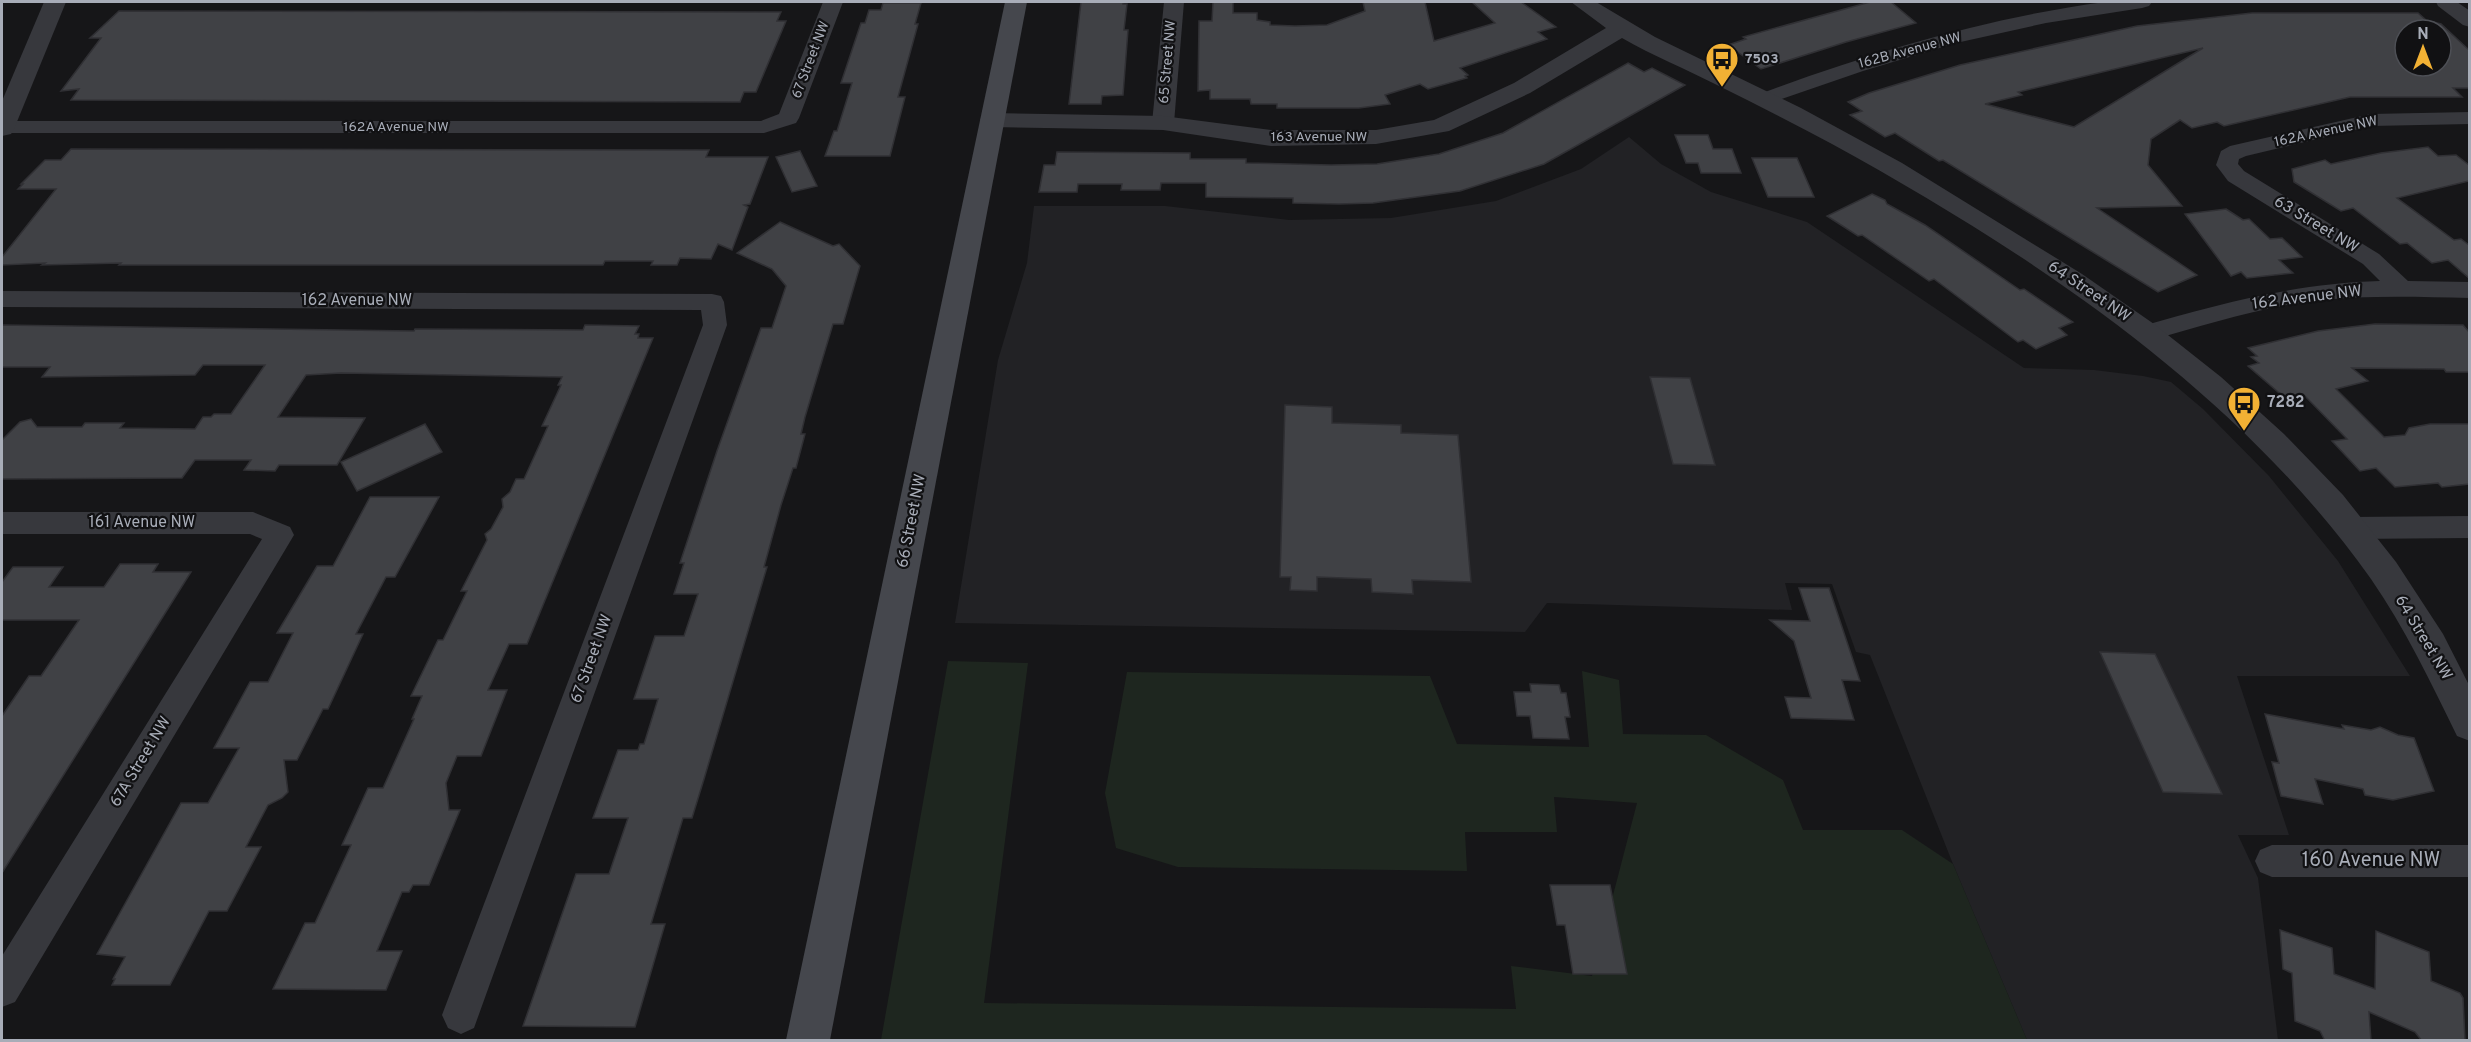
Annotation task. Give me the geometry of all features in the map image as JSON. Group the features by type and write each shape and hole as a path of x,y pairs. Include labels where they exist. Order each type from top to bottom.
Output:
{"main road":[{"name":"66 Street NW","path":"808,1041 1016,2"}],"street":[{"path":"2,128 55,2"},
{"name":"67 Street NW","path":"788,118 833,2"},
{"name":"65 Street NW","path":"1163,123 1174,2"},
{"name":"64 Street NW","path":"1582,2 1621,29 1764,99 1923,186 2082,286 2148,333 2218,389 2271,437 2313,481 2350,528 2430,643 2469,725"},
{"path":"2040,2 2059,15"},
{"name":"162B Avenue NW","path":"1764,99 1838,70 1893,54 2059,15 2142,2"},
{"path":"2445,2 2469,21"},
{"name":"163 Avenue NW","path":"992,120 1163,123 1271,138 1376,137 1440,126 1522,88 1621,29"},
{"name":"162A Avenue NW","path":"2,128 764,127 788,118"},
{"name":"162A Avenue NW","path":"2227,165 2229,156 2238,151 2349,124 2396,118 2469,118"},
{"name":"63 Street NW","path":"2227,165 2236,176 2250,186 2371,259 2402,290"},
{"name":"162 Avenue NW","path":"2148,333 2242,306 2291,296 2338,290 2469,290"},
{"name":"162 Avenue NW","path":"2,299 712,302"},
{"name":"67 Street NW","path":"461,1015 715,325 712,302"},
{"name":"161 Avenue NW","path":"2,523 253,523 280,535"},
{"path":"2350,528 2469,528"},
{"name":"67A Street NW","path":"2,989 280,535"},
{"name":"160 Avenue NW","path":"2272,861 2469,861"}],"shaded area":[{"path":"1629,137 1661,164 1711,192 1807,222 2024,368 2094,370 2171,382 2203,409 2269,476 2338,561 2410,676 2237,676 2289,835 2238,835 2258,878 2278,1040 2027,1040 1953,864 1870,655 1856,652 1832,584 1785,583 1792,610 1547,603 1525,632 955,623 998,360 1027,263 1034,206 1165,206 1289,220 1391,218 1496,201 1581,169"},
{"path":"948,661 1028,663 984,1003 1516,1009 1511,966 1592,976 1637,803 1554,797 1557,832 1465,832 1467,871 1178,867 1116,848 1105,793 1127,672 1430,676 1457,744 1589,747 1582,671 1619,680 1623,734 1706,735 1783,780 1803,830 1902,830 1953,864 2027,1040 881,1040"}],"building":[{"path":"1081,2 1123,2 1127,4 1124,30 1128,30 1123,95 1102,96 1101,104 1069,104"},
{"path":"1213,2 1233,2 1233,13 1257,13 1257,20 1270,22 1270,25 1295,26 1327,25 1365,11 1363,2 1425,2 1434,41 1495,23 1472,2 1521,2 1556,27 1538,32 1547,39 1460,68 1468,75 1465,76 1467,78 1428,89 1420,84 1385,95 1390,104 1359,108 1277,108 1277,104 1251,104 1250,99 1210,99 1210,90 1198,91 1199,21 1212,21"},
{"path":"1870,2 1891,2 1916,23 1761,69 1728,45 1746,39 1743,37"},
{"path":"883,3 921,3 915,24 918,24 898,97 905,97 890,156 825,156 834,131 837,131 852,83 841,83 861,23 865,23 869,10 881,10"},
{"path":"119,11 781,12 777,21 786,21 756,92 744,92 740,102 71,100 79,89 61,91 101,38 90,38"},
{"path":"2252,13 2418,13 2424,18 2393,18 2393,78 2453,78 2453,35 2469,50 2469,88 2453,88 2462,97 2350,97 2224,126 2217,122 2192,128 2180,120 2151,139 2148,165 2182,206 2097,208 2197,275 2158,292 1943,160 1939,161 1895,133 1885,137 1850,115 1862,111 1848,102 1869,93 1960,65 2137,26","holes":["2203,48 2074,127 1985,104 2022,95 2018,92"]},
{"path":"1628,63 1644,72 1652,68 1685,85 1544,164 1460,191 1373,203 1339,204 1293,203 1293,198 1206,197 1206,183 1161,183 1160,190 1121,190 1122,184 1078,184 1077,192 1039,192 1044,165 1055,165 1057,152 1190,153 1190,159 1246,159 1246,163 1331,165 1377,164 1439,154 1503,133"},
{"path":"1675,135 1708,135 1713,149 1732,149 1741,173 1701,173 1698,163 1686,163"},
{"path":"2428,147 2438,156 2456,155 2469,165 2469,181 2397,198 2454,240 2461,239 2469,245 2469,278 2448,260 2432,263 2407,243 2400,244 2353,208 2341,211 2294,182 2292,169 2325,160 2331,164 2381,153"},
{"path":"71,149 709,150 706,157 768,157 750,204 744,205 748,207 732,250 718,244 711,259 680,258 677,265 651,265 653,261 605,261 603,265 119,265 121,263 42,265 45,263 2,265 2,257 56,189 18,189 45,160 61,160"},
{"path":"800,151 817,186 792,192 776,157"},
{"path":"1752,158 1797,158 1814,197 1768,197"},
{"path":"1872,194 1925,225 2020,290 2024,289 2073,322 2059,328 2067,335 2036,349 2023,340 2018,342 1934,279 1929,281 1862,235 1858,236 1827,216"},
{"path":"2226,209 2243,220 2249,219 2270,239 2282,238 2302,257 2279,260 2293,273 2247,278 2241,272 2231,276 2185,214"},
{"path":"780,222 833,246 839,244 860,266 843,324 833,324 805,417 801,434 805,434 796,468 793,468 781,505 764,567 767,567 704,779 692,818 683,818 651,924 665,924 635,1027 523,1026 576,874 609,874 628,818 593,818 618,750 638,750 640,744 644,744 658,699 634,699 655,636 684,636 698,594 674,594 684,563 680,563 761,328 772,328 786,286 772,269 737,253"},
{"path":"2375,324 2463,325 2469,332 2469,372 2446,372 2444,369 2352,368 2368,381 2336,389 2384,437 2405,435 2409,428 2430,424 2469,424 2469,484 2442,487 2438,483 2395,487 2376,468 2360,471 2332,441 2347,439 2303,394 2285,398 2248,366 2259,363 2251,357 2257,356 2248,348 2318,331"},
{"path":"2,325 414,331 415,329 583,330 585,325 639,326 635,334 639,334 638,338 653,338 527,644 509,644 488,690 507,690 481,756 457,756 446,783 449,810 460,810 429,885 413,885 409,892 402,892 377,951 402,951 386,990 273,989 305,923 315,923 351,845 342,845 368,788 383,788 422,696 411,696 438,640 443,640 467,591 461,591 487,540 485,534 491,529 503,507 502,499 510,492 516,479 524,479 548,426 542,426 561,385 558,385 562,377 341,373 306,375 278,417 365,418 337,465 279,465 275,471 244,470 251,460 195,460 182,478 2,479 2,440 20,422 31,419 37,427 82,427 85,423 124,423 120,428 195,429 203,417 211,417 214,414 231,414 265,365 203,365 195,375 42,377 50,367 2,367"},
{"path":"1650,377 1690,378 1715,465 1673,464"},
{"path":"1285,405 1332,407 1332,423 1401,425 1401,433 1458,435 1471,582 1412,580 1413,594 1372,592 1371,579 1317,577 1317,591 1290,590 1291,577 1280,577"},
{"path":"425,424 442,452 357,491 341,462"},
{"path":"370,497 439,497 395,577 386,577 356,634 363,634 328,709 323,709 297,760 284,760 288,792 268,805 246,847 261,847 227,911 209,911 170,985 112,985 125,957 97,954 181,803 208,803 239,748 214,748 250,682 268,682 293,633 277,633 317,566 333,566"},
{"path":"120,564 158,564 153,572 191,572 2,873 2,716 29,676 41,676 79,620 2,620 2,582 13,567 63,567 49,587 104,587"},
{"path":"1799,588 1829,588 1860,681 1842,680 1854,720 1791,718 1785,697 1811,698 1794,641 1770,620 1810,621"},
{"path":"2100,652 2155,654 2222,794 2163,792"},
{"path":"1530,684 1559,685 1561,693 1566,693 1570,717 1565,717 1569,739 1533,738 1530,716 1517,716 1514,692 1531,692"},
{"path":"2265,714 2344,729 2342,725 2371,730 2380,727 2398,735 2414,738 2434,791 2393,800 2365,795 2363,789 2315,779 2323,804 2281,796 2272,762 2279,763"},
{"path":"1550,885 1610,885 1627,974 1573,974 1565,925 1557,925"},
{"path":"2280,930 2332,948 2334,974 2375,989 2376,931 2429,952 2431,981 2460,993 2463,998 2465,1041 2422,1041 2415,1032 2369,1012 2371,1041 2325,1041 2320,1031 2295,1021 2292,973 2283,969"}],"place":[{"name":"7503","path":"1722,88"},
{"name":"7282","path":"2244,432"}]}
